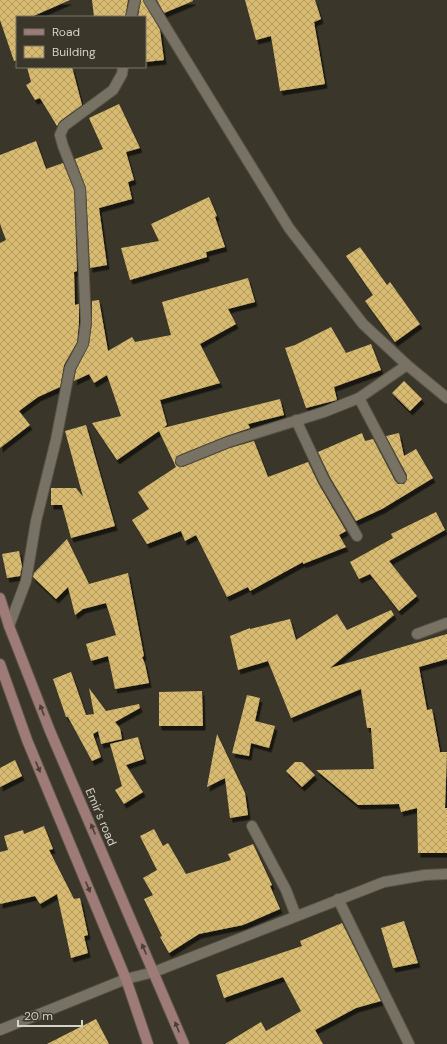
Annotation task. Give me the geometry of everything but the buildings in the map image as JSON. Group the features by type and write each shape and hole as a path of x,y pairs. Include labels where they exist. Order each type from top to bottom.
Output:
{"main road":[{"name":"Emir's road","path":"0,598 9,626 50,731 184,1044"},
{"path":"0,664 27,740 126,979 148,1044"}],"street":[{"path":"131,16 135,0"},
{"path":"149,0 289,228 363,324 407,365 447,398"},
{"path":"9,626 26,581 36,521 56,440 70,368 83,344 86,322 80,189 60,135 64,126 114,90 122,74 123,68"},
{"path":"181,461 228,442 324,412 359,398 407,365"},
{"path":"359,398 401,478"},
{"path":"296,420 324,480 357,536"},
{"path":"417,634 447,623"},
{"path":"252,826 286,890 296,916"},
{"path":"0,1030 126,979 154,972 384,882 425,875 447,874"},
{"path":"338,899 409,1044"}]}
